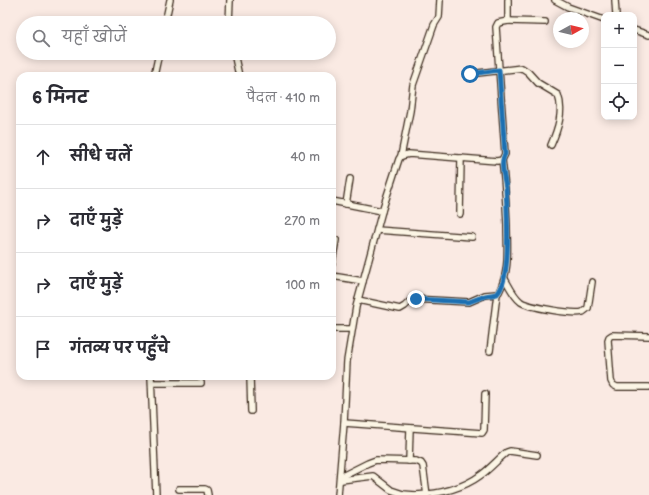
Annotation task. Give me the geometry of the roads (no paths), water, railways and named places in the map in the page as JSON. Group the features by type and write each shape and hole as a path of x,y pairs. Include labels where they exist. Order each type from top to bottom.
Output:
{"street":[{"path":"167,16 170,0"},
{"path":"229,16 230,0"},
{"path":"338,495 344,423 346,366 352,328 382,211 401,156 410,111 413,84 434,26 440,17 440,0"},
{"path":"508,0 508,21"},
{"path":"555,0 601,19"},
{"path":"615,0 616,12"},
{"path":"490,351 497,294 505,279 507,248 506,188 502,160 505,154 496,25 508,21 545,22"},
{"path":"637,31 649,35"},
{"path":"155,72 157,60"},
{"path":"236,60 238,72"},
{"path":"470,74 499,70 526,69 538,83 558,95 560,100 559,124 551,144"},
{"path":"401,156 409,154 497,161 502,160"},
{"path":"460,214 461,158"},
{"path":"346,204 350,179"},
{"path":"336,202 382,211"},
{"path":"377,230 472,237"},
{"path":"336,277 363,281"},
{"path":"505,279 520,302 550,310 579,312 584,312 588,308 592,282"},
{"path":"358,300 400,309 412,299 469,302 485,296 497,294"},
{"path":"336,329 352,328"},
{"path":"649,336 612,335 609,336 608,340 611,381 613,385 616,387 649,387"},
{"path":"152,380 156,495"},
{"path":"250,380 251,411"},
{"path":"152,383 201,384"},
{"path":"344,423 482,432 484,430 485,394"},
{"path":"409,461 410,428"},
{"path":"340,480 373,476 391,490 403,494 416,495 446,492 481,476 506,452 537,455"},
{"path":"340,480 344,475 372,462 409,461 421,463 424,466 428,494"},
{"path":"180,489 204,489 207,490 208,495"}]}
